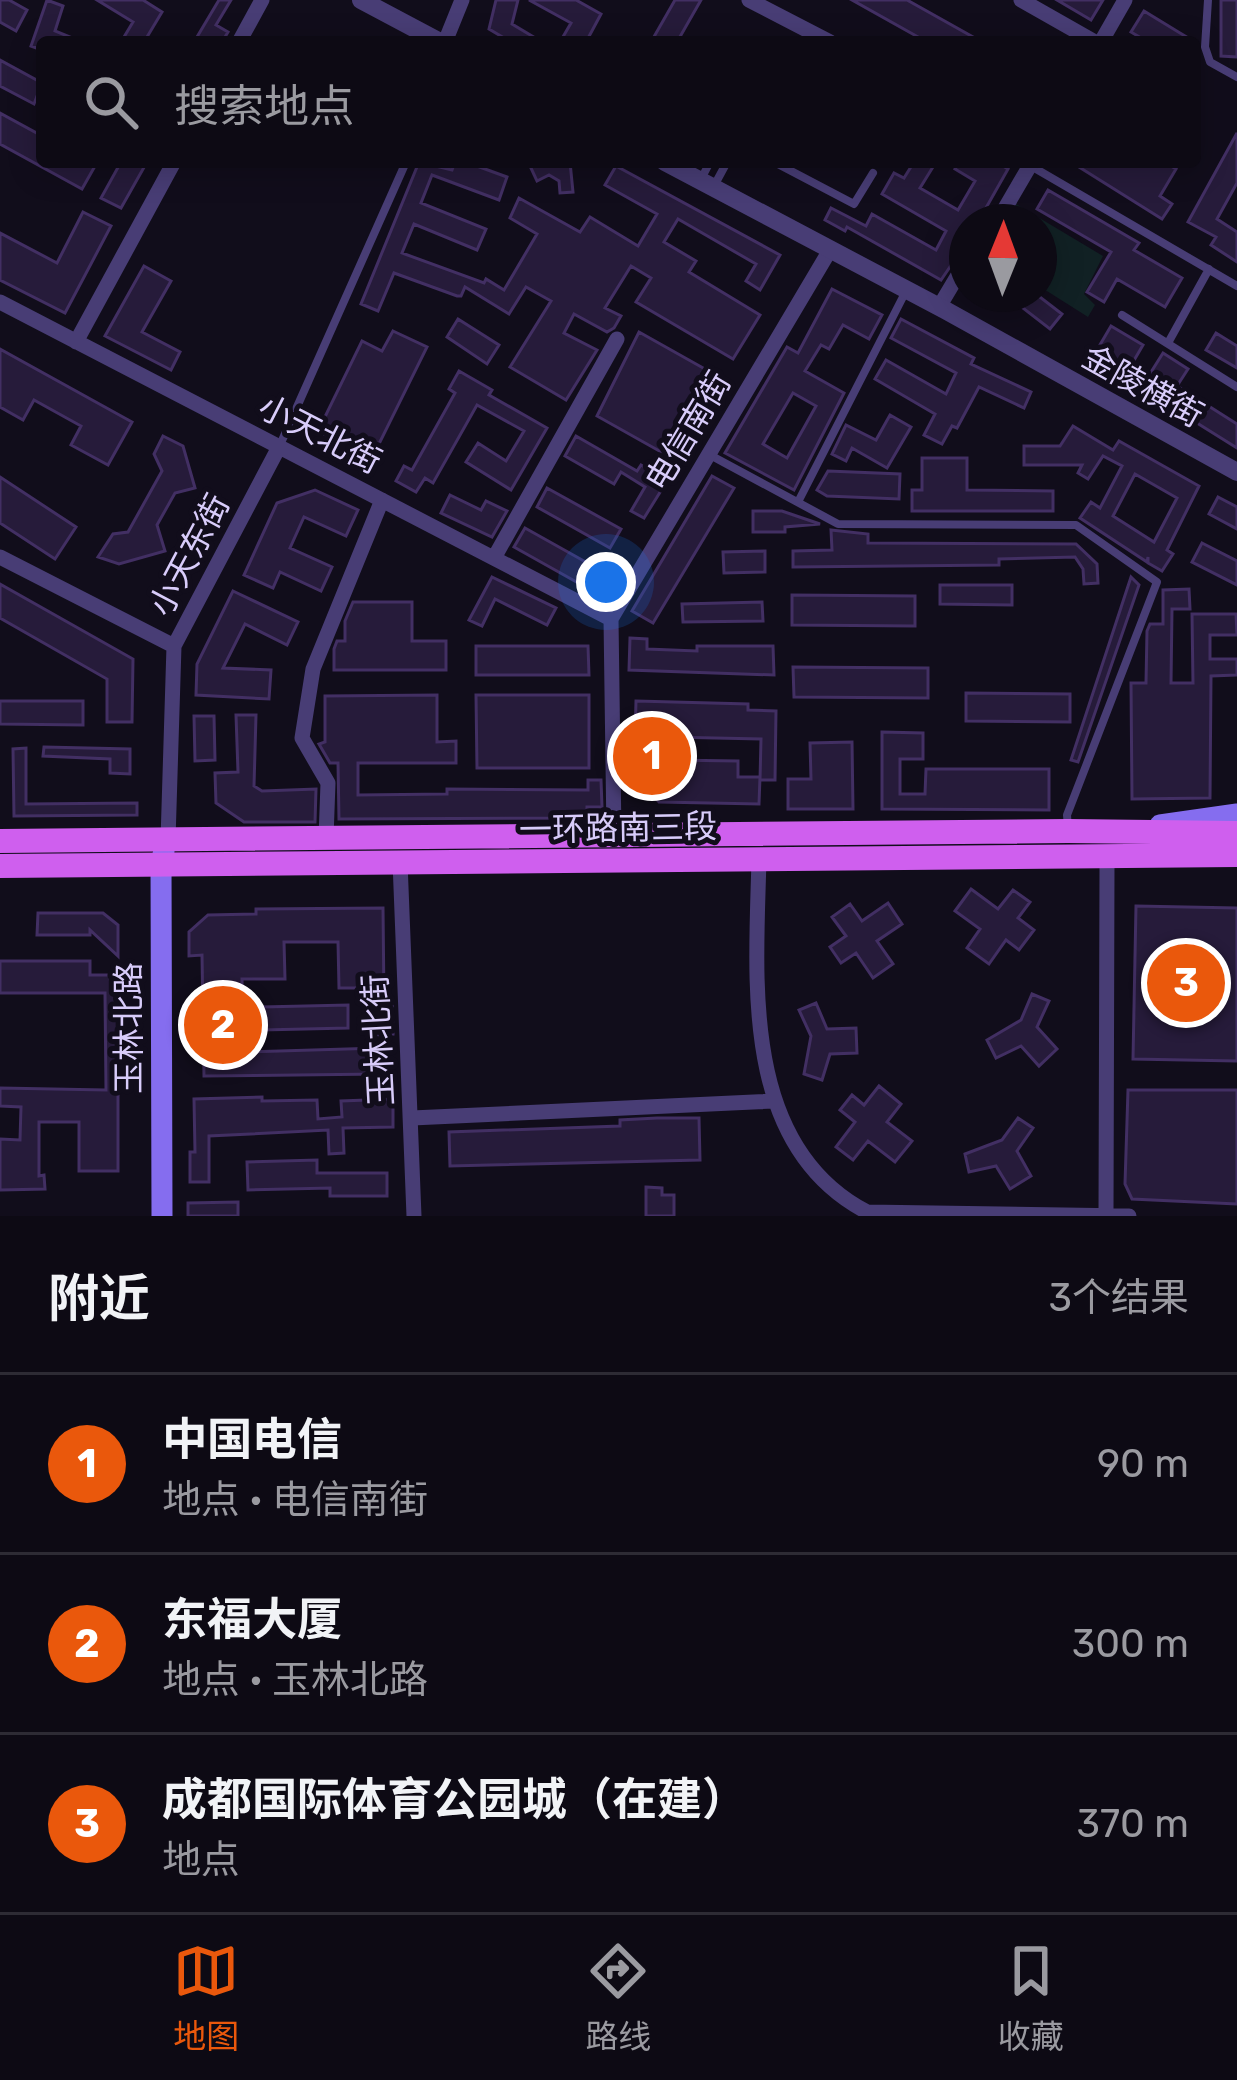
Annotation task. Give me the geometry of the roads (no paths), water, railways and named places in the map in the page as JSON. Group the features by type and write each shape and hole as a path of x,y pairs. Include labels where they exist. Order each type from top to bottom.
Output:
{"main road":[{"path":"1115,832 1237,814"},
{"name":"一环路南三段","path":"0,866 165,851 614,835 1237,833"},
{"name":"一环路南三段","path":"0,841 165,851"},
{"name":"一环路南三段","path":"337,846 400,862 1105,861 1237,855"},
{"name":"玉林北路","path":"162,1216 165,851"},
{"path":"1105,861 1237,866"}],"street":[{"path":"242,36 262,0"},
{"path":"361,0 430,36"},
{"path":"445,36 462,0"},
{"path":"749,0 818,36"},
{"path":"1021,0 1089,36"},
{"path":"1100,36 1115,0"},
{"path":"1101,36 1125,0"},
{"path":"76,342 171,168"},
{"path":"675,168 830,250"},
{"path":"1003,204 1024,168"},
{"name":"金陵横街","path":"830,250 1237,472"},
{"name":"电信南街","path":"611,619 830,250"},
{"path":"942,309 949,295"},
{"path":"942,309 949,299"},
{"name":"小天北街","path":"0,302 611,619"},
{"path":"494,558 616,339"},
{"name":"小天东街","path":"165,851 174,646 279,447"},
{"path":"337,846 328,783 302,738 313,669 382,500"},
{"path":"0,557 174,646"},
{"path":"611,619 614,835"},
{"path":"759,859 760,1050 773,1101 811,1168 840,1198 866,1214 1129,1216"},
{"path":"1105,861 1106,1215"},
{"name":"玉林北街","path":"400,862 414,1216"},
{"path":"412,1118 773,1101"}],"lane":[{"path":"1208,0 1205,47 1210,62 1237,77"},
{"path":"279,447 403,168"},
{"path":"706,184 709,168"},
{"path":"706,184 721,168"},
{"path":"785,168 854,204 873,173"},
{"path":"1036,168 1237,286"},
{"path":"1168,343 1209,269"},
{"path":"798,503 907,290"},
{"path":"1122,314 1237,387"},
{"path":"709,454 838,524 1076,525 1157,582 1067,814 1068,831"}],"place":[{"name":"中国电信","path":"652,756"},
{"name":"成都国际体育公园城（在建）","path":"1186,983"},
{"name":"东福大厦","path":"223,1025"}]}
